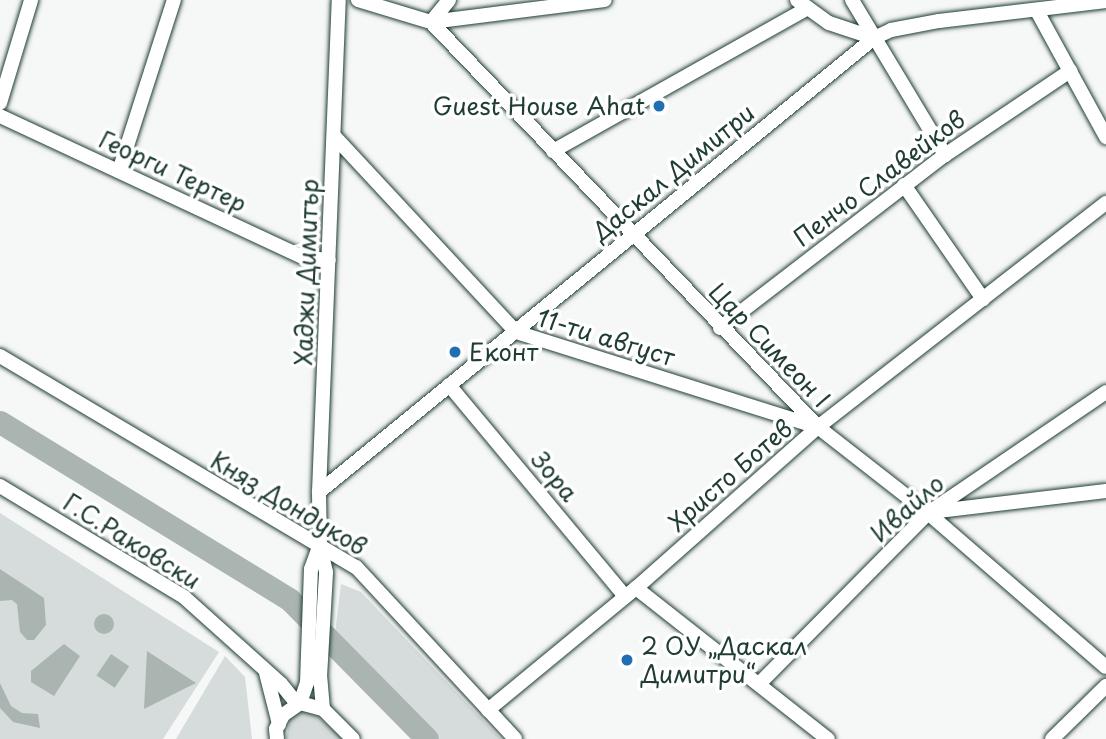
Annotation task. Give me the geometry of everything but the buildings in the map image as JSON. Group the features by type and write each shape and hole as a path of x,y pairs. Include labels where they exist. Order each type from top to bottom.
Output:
{"street":[{"path":"0,103 31,0"},
{"path":"119,171 174,0"},
{"name":"Хаджи Димитър","path":"313,675 340,0"},
{"path":"358,0 431,22 605,0"},
{"path":"431,22 449,0"},
{"path":"852,0 945,155"},
{"name":"Даскал Димитри","path":"319,492 874,38 891,30 939,21 1106,1"},
{"path":"553,151 802,4 829,23 874,38"},
{"path":"1037,10 1106,137"},
{"name":"Цар Симеон I","path":"431,22 720,328 818,427 928,513 1106,667"},
{"name":"Пенчо Славейков","path":"720,328 904,185 1070,71"},
{"name":"Георги Тертер","path":"0,116 303,257 329,260"},
{"name":"11-ти август","path":"334,136 516,332 818,427"},
{"path":"904,185 983,299"},
{"name":"Христо Ботев","path":"488,710 631,592 818,427 1106,203"},
{"name":"Княз Дондуков","path":"0,356 356,567 515,739"},
{"name":"Зора","path":"449,385 631,592 759,684 828,739"},
{"name":"Ивайло","path":"759,684 928,513 1106,393"},
{"name":"Г.С.Раковски","path":"0,486 184,597 281,684 298,704"},
{"path":"928,513 1106,491"},
{"path":"266,672 278,732"},
{"path":"278,732 283,715 298,704 313,675"},
{"path":"281,684 313,675"},
{"path":"313,675 323,709 353,737"},
{"path":"1052,739 1106,686"},
{"path":"298,704 323,709"}],"shaded area":[{"path":"0,513 219,652 163,739 0,739"},
{"path":"0,569 44,598 46,625 34,640 27,640 20,632 17,604 12,600 0,601"},
{"path":"341,584 361,592 501,739 427,739 334,642"},
{"path":"100,614 108,614 114,624 108,634 100,634 94,628 94,620"},
{"path":"64,644 80,656 54,696 31,682 31,671"},
{"path":"147,651 196,683 144,709"},
{"path":"111,654 129,666 115,688 96,676"},
{"path":"225,656 245,677 252,739 176,739"},
{"path":"0,683 11,706 22,713 38,714 40,728 13,722 0,708"},
{"path":"307,712 318,717 343,739 286,739 290,720 297,713"}],"waterway":[{"path":"0,422 290,600 427,739"}],"place":[{"name":"Guest House Ahat","path":"659,106"},
{"name":"Еконт","path":"455,352"},
{"name":"2 ОУ „Даскал Димитри“","path":"627,660"}]}
